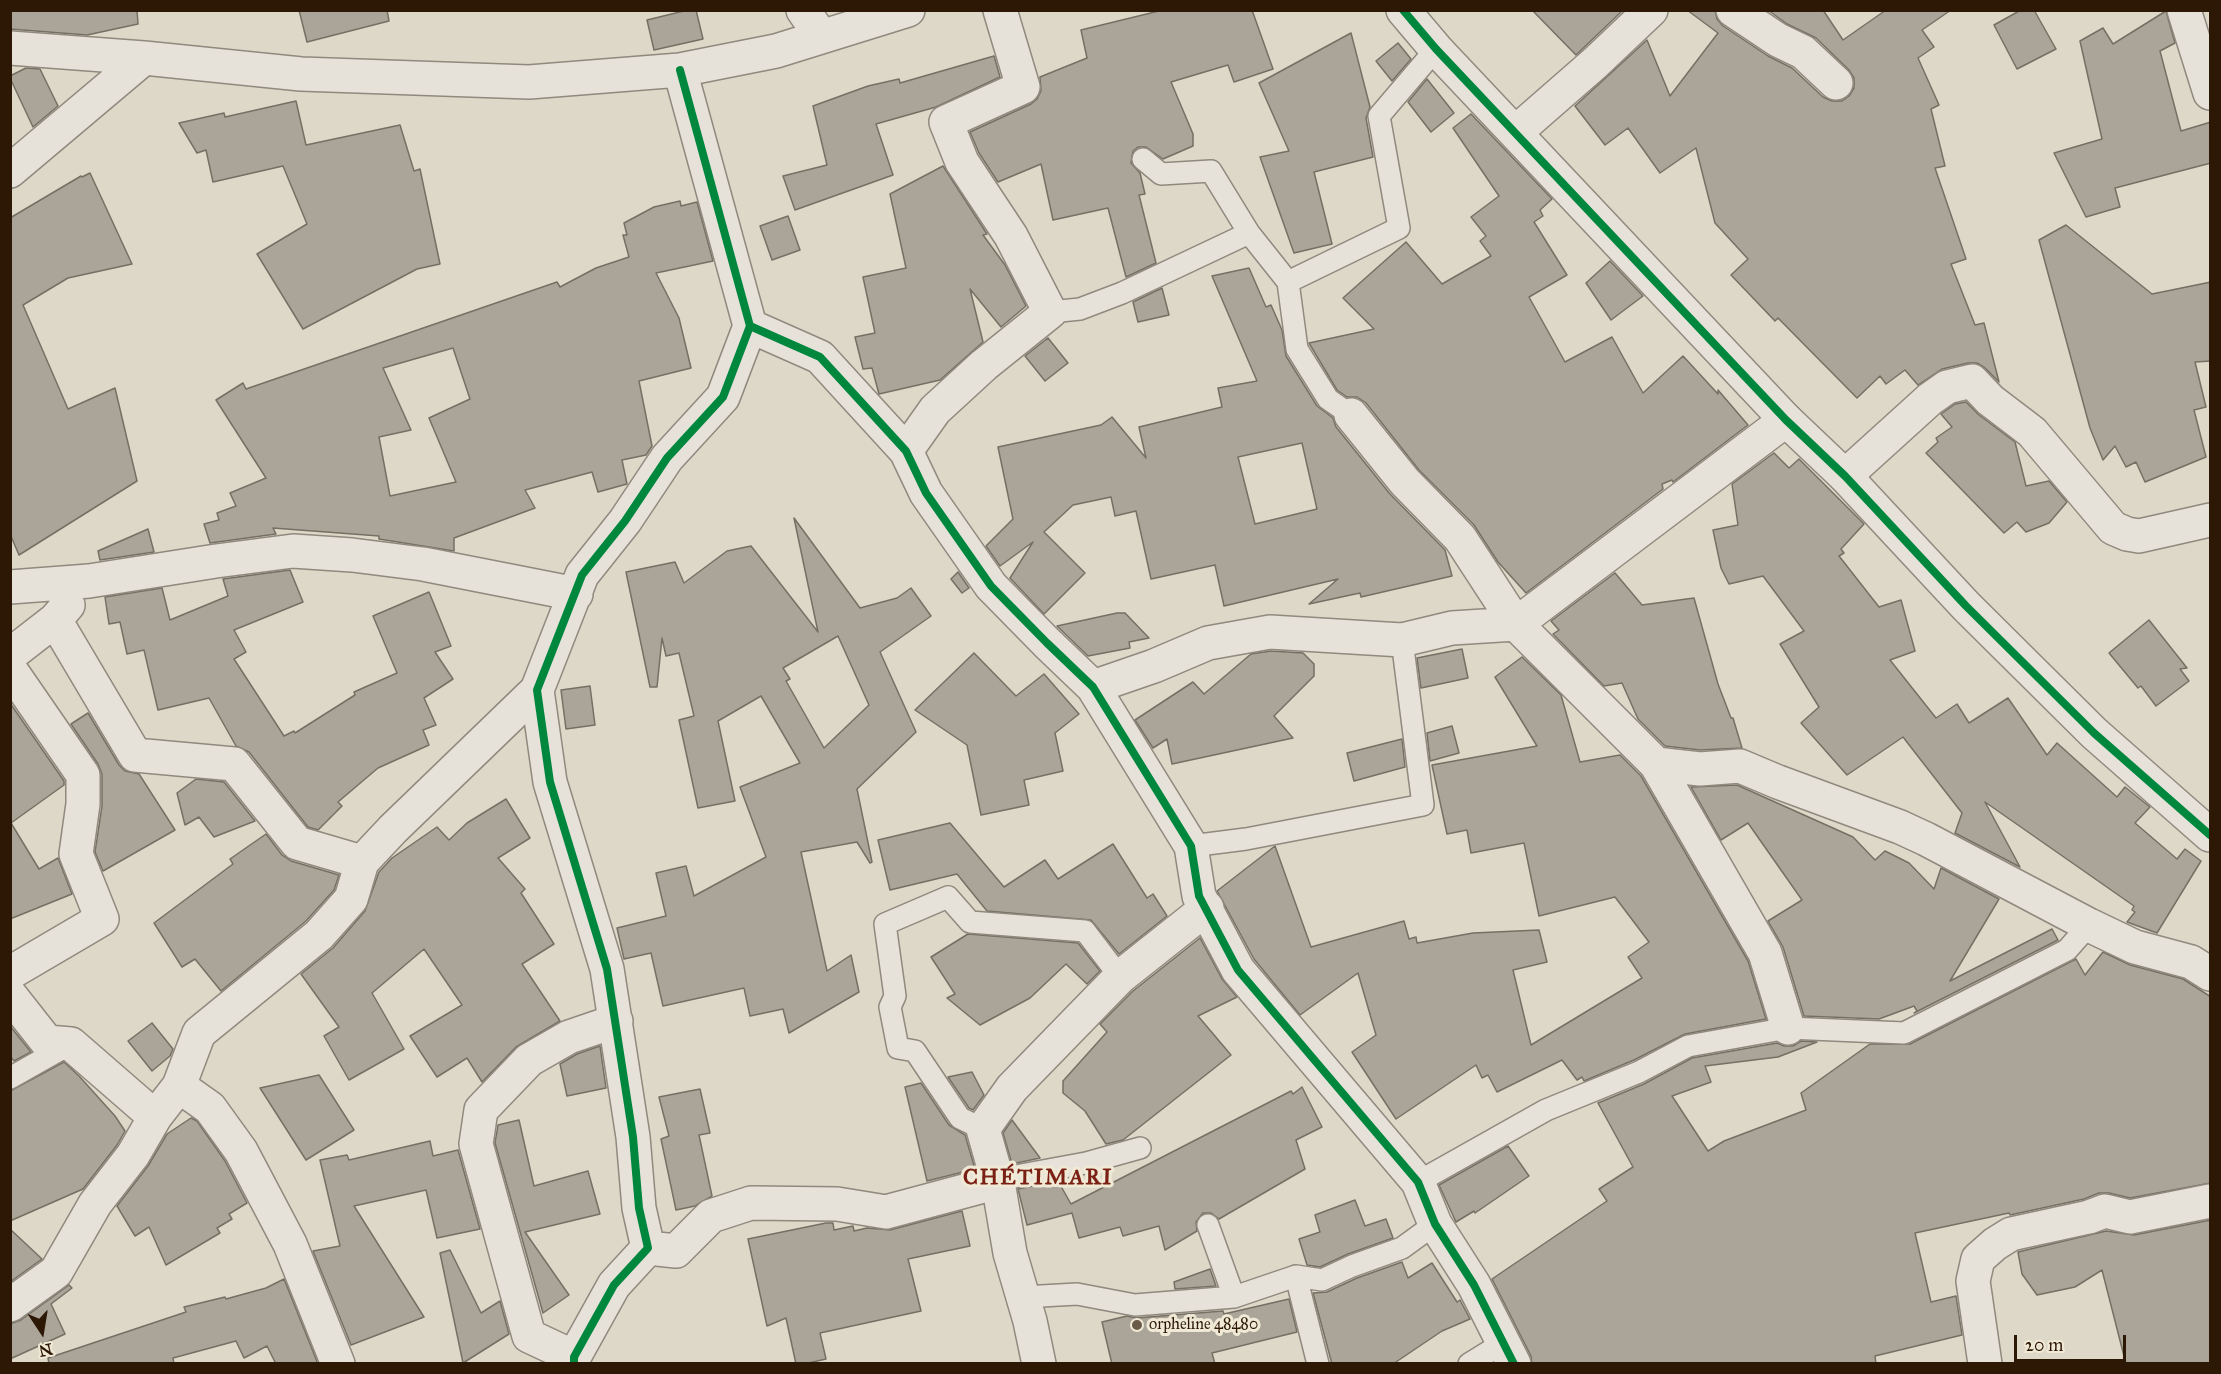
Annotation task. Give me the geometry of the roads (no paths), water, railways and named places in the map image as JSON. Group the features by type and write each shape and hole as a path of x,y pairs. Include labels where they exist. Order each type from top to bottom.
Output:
{"street":[{"path":"10,48 144,58 301,74 529,82 680,70 776,51 812,23 908,10"},
{"path":"906,451 935,410 984,365 1050,312 1011,236 962,162 946,122 1023,87 1000,10"},
{"path":"1403,10 1436,49 1786,420 1845,476 1965,606 2094,733 2211,835"},
{"path":"1516,132 1651,10"},
{"path":"1733,10 1778,40 1803,52 1836,83"},
{"path":"2184,10 2211,93"},
{"path":"10,171 144,58"},
{"path":"10,1305 56,1272 95,1204 134,1155 155,1117 179,1086 199,1033 319,935 351,899 362,862 393,829 537,690 582,575 625,521 667,458 723,397 750,326 680,70"},
{"path":"750,326 820,357 906,451 926,493 991,586 1047,644 1093,687 1191,846 1199,896 1238,970 1419,1182 1435,1224 1474,1285 1509,1353"},
{"path":"1845,476 1930,399 1947,387 1972,381 1990,400 2032,432 2114,528 2139,536 2211,520"},
{"path":"1351,415 1405,482 1460,538 1516,624 1656,764 1764,953 1788,1028"},
{"path":"1093,687 1154,666 1208,642 1270,632 1402,640 1452,628 1516,624 1786,420"},
{"path":"10,587 89,581 293,551 352,555 423,564 576,594"},
{"path":"10,655 55,620 89,581"},
{"path":"55,620 135,755 234,764 297,843 362,862"},
{"path":"10,669 83,775 83,804 76,854 102,919 10,973"},
{"path":"537,690 550,782 606,969 633,1137 639,1208 648,1248"},
{"path":"1656,764 1700,768 1740,766 1926,839 2088,925 2135,947 2204,963"},
{"path":"1039,1364 1011,1253 998,1182 983,1129 1012,1088 1120,977 1207,908"},
{"path":"10,995 47,1042 71,1044 155,1117"},
{"path":"616,1021 569,1037 529,1060 481,1110 476,1144 529,1336 568,1361 614,1285 648,1248"},
{"path":"179,1086 210,1108 241,1151 290,1244 338,1364"},
{"path":"648,1248 676,1251 711,1216 751,1203 837,1204 886,1212 998,1182"},
{"path":"1985,1364 1973,1281 1978,1259 1995,1244 2011,1234 2089,1216 2105,1210 2130,1217 2211,1201"}],"lane":[{"path":"1288,282 1399,228 1379,116 1436,49"},
{"path":"1143,159 1161,174 1211,171 1249,233 1288,282 1297,349 1328,399 1351,415"},
{"path":"1050,312 1080,309 1101,301 1249,233"},
{"path":"1191,846 1246,839 1423,805 1402,640"},
{"path":"983,1129 960,1118 915,1051 898,1048 890,1007 895,996 885,924 948,897 970,922 1085,931 1120,977"},
{"path":"1419,1182 1546,1110 1639,1072 1688,1046 1788,1028 1904,1033 2067,950 2088,925"},
{"path":"10,1078 71,1044"},
{"path":"998,1182 1021,1175 1086,1163 1140,1148"},
{"path":"1023,1297 1077,1294 1136,1305 1234,1297 1296,1276 1322,1280 1352,1266 1402,1248 1435,1224"},
{"path":"1208,1225 1234,1297"},
{"path":"1296,1276 1318,1364"},
{"path":"1469,1364 1509,1353"}],"place":[{"name":"orpheline 48480","path":"1137,1325"}],"district":[{"name":"CHÉTIMARI","path":"1038,1179"}]}
